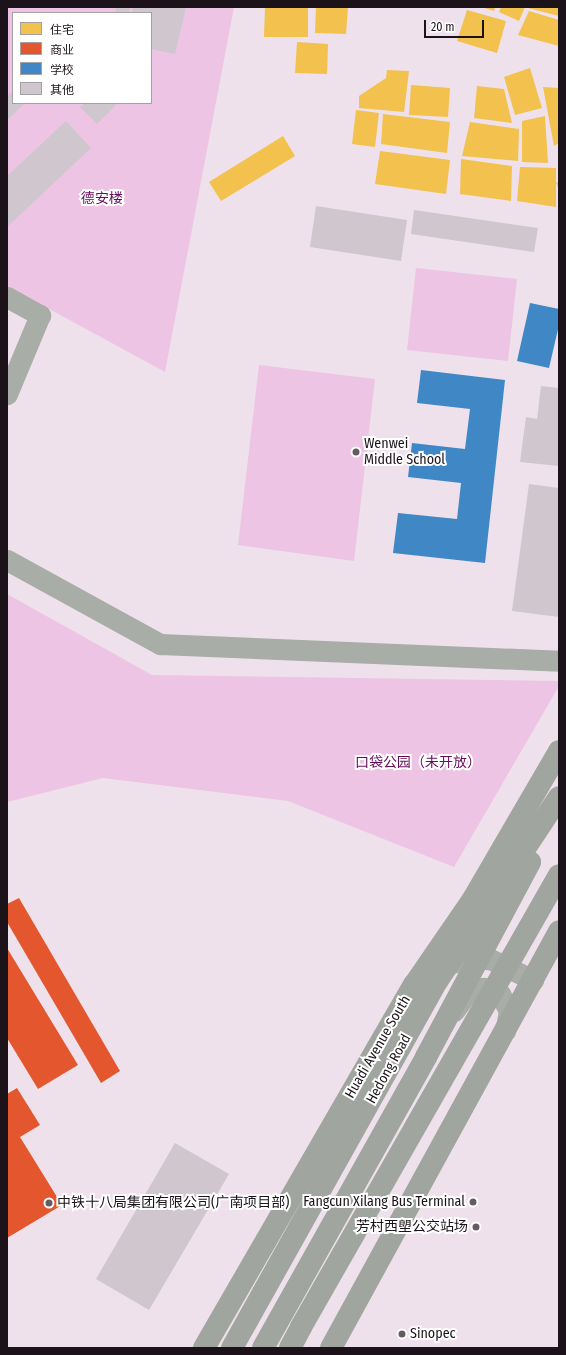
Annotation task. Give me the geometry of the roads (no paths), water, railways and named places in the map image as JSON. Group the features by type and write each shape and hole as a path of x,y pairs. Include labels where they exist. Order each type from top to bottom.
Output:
{"main road":[{"name":"Huadi Avenue South","path":"204,1348 414,985 473,899 559,751"},
{"name":"Hedong Road","path":"232,1348 438,980 559,797"},
{"path":"262,1348 426,1057 559,806"},
{"path":"291,1348 301,1327 559,876"},
{"path":"331,1348 559,931"}],"street":[{"path":"7,297 40,316 7,394"},
{"path":"7,560 160,644 559,661"},
{"path":"414,985 430,971 461,960 476,958 490,959 533,980"},
{"path":"262,1348 458,1004 475,991 483,988 500,994 509,1012 505,1030"}],"place":[{"name":"Wenwei Middle School","path":"356,452"},
{"name":"Fangcun Xilang Bus Terminal","path":"473,1202"},
{"name":"中铁十八局集团有限公司(广南项目部)","path":"49,1203"},
{"name":"芳村西塱公交站场","path":"476,1227"},
{"name":"Sinopec","path":"402,1334"}],"park label":[{"name":"德安楼","path":"102,199"},
{"name":"口袋公园（未开放）","path":"418,763"}]}
